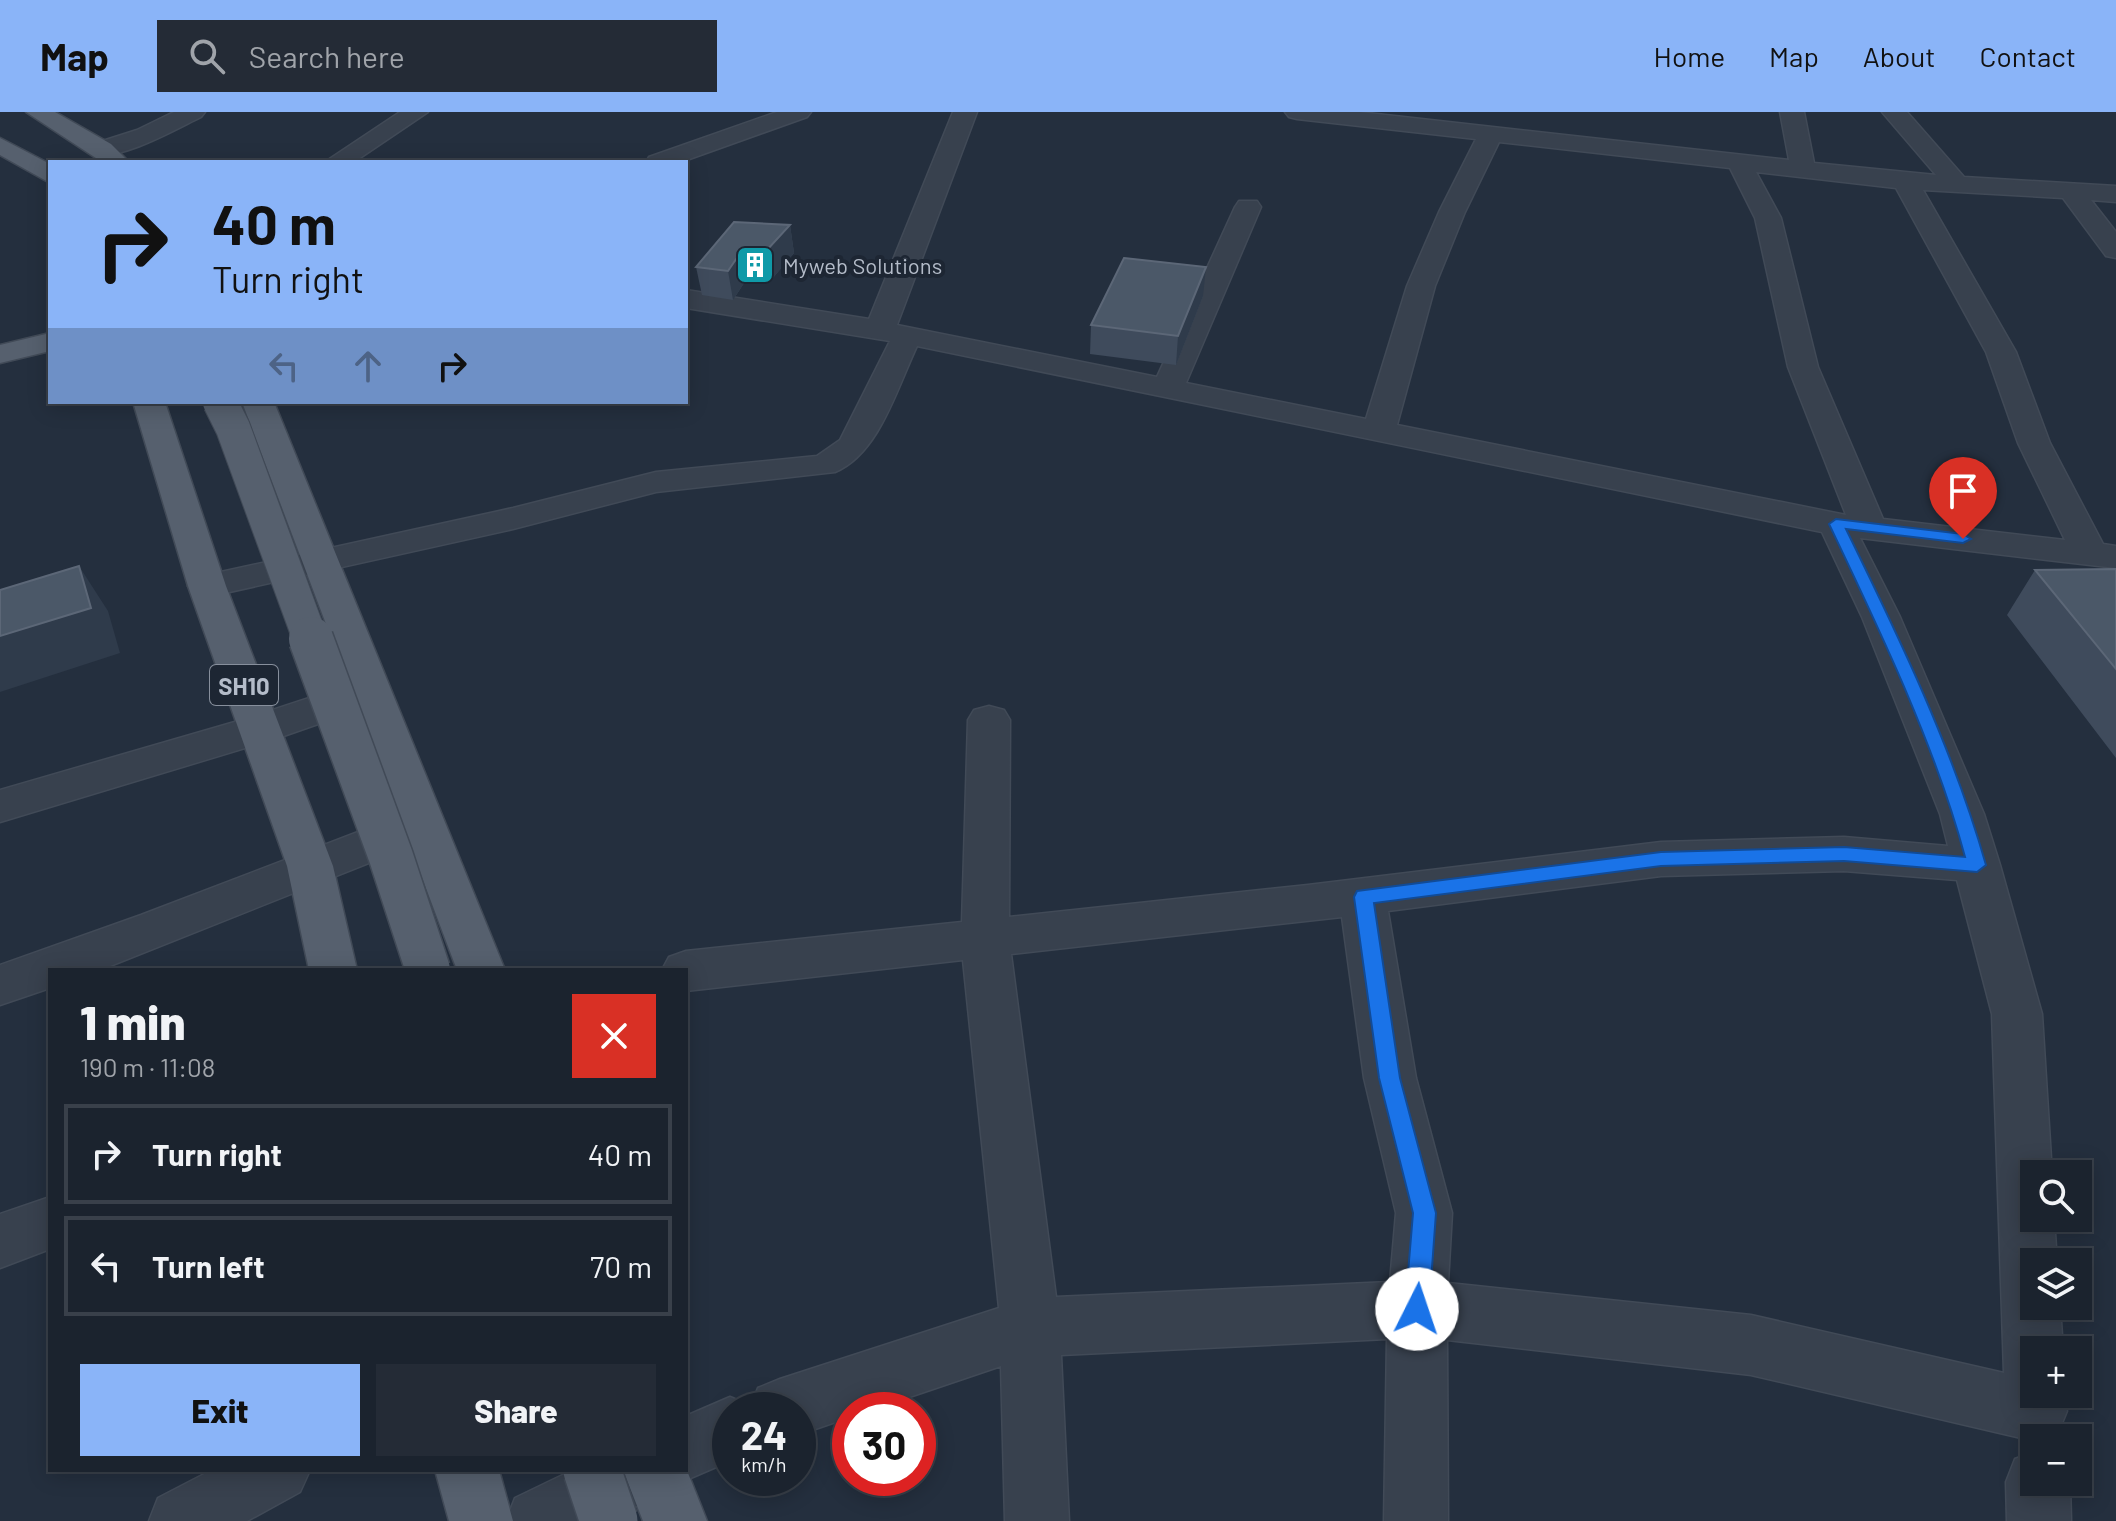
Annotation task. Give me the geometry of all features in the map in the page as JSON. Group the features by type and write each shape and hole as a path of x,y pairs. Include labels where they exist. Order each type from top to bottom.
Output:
{"main road":[{"path":"13,112 102,158"},
{"path":"38,112 102,158"},
{"path":"0,145 48,174"},
{"path":"0,354 48,342"},
{"name":"SH10","path":"150,404 207,586 310,866 333,968"},
{"path":"221,404 233,428 391,857 427,968"},
{"path":"259,404 480,968"},
{"path":"468,1472 481,1521"},
{"path":"593,1472 609,1521"},
{"path":"656,1472 675,1521"}],"street":[{"path":"102,158 193,112"},
{"path":"340,160 416,112"},
{"path":"664,160 799,112"},
{"path":"207,586 513,518 656,482 823,465 838,459 854,445 965,112"},
{"path":"1297,112 1363,115 1490,136 1905,181 2116,194"},
{"path":"1792,112 1803,169"},
{"path":"1894,112 1952,178 1953,184"},
{"path":"1378,433 1421,286 1452,212 1490,136"},
{"path":"1738,161 1768,218 1803,367 1852,526 1881,617 1962,814 2017,1014 2032,1336"},
{"path":"1905,181 2001,352 2034,443 2102,555"},
{"path":"2072,193 2116,250"},
{"path":"1167,390 1248,207"},
{"path":"688,299 893,333 1852,526 2102,555"},
{"path":"0,806 260,729 372,690"},
{"path":"989,720 985,938 1030,1327 1037,1521"},
{"path":"49,968 156,931 310,866 424,823"},
{"path":"688,971 1363,897 1661,859 1844,854 1977,865"},
{"path":"1363,897 1390,1078 1424,1213 1417,1309 1416,1521"},
{"path":"0,985 48,968"},
{"path":"0,1241 48,1224"},
{"path":"816,1398 1030,1327 1417,1309 1751,1345 2020,1402"},
{"path":"688,1448 712,1437"},
{"path":"181,1521 274,1472"},
{"path":"538,1521 638,1472"},
{"path":"2038,1496 2039,1521"}],"building":[{"path":"734,222 790,225 767,250 743,249 728,271 696,267"},
{"path":"1124,258 1206,267 1178,336 1091,325"},
{"path":"79,566 91,608 0,636 0,590"},
{"path":"2116,569 2116,669 2035,570"}],"place":[{"name":"Myweb Solutions","path":"755,265"}],"route":[{"path":"1417,1309 1424,1213 1390,1078 1363,897 1661,859 1844,854 1977,865 1962,814 1881,617 1836,524 1963,539"}]}
